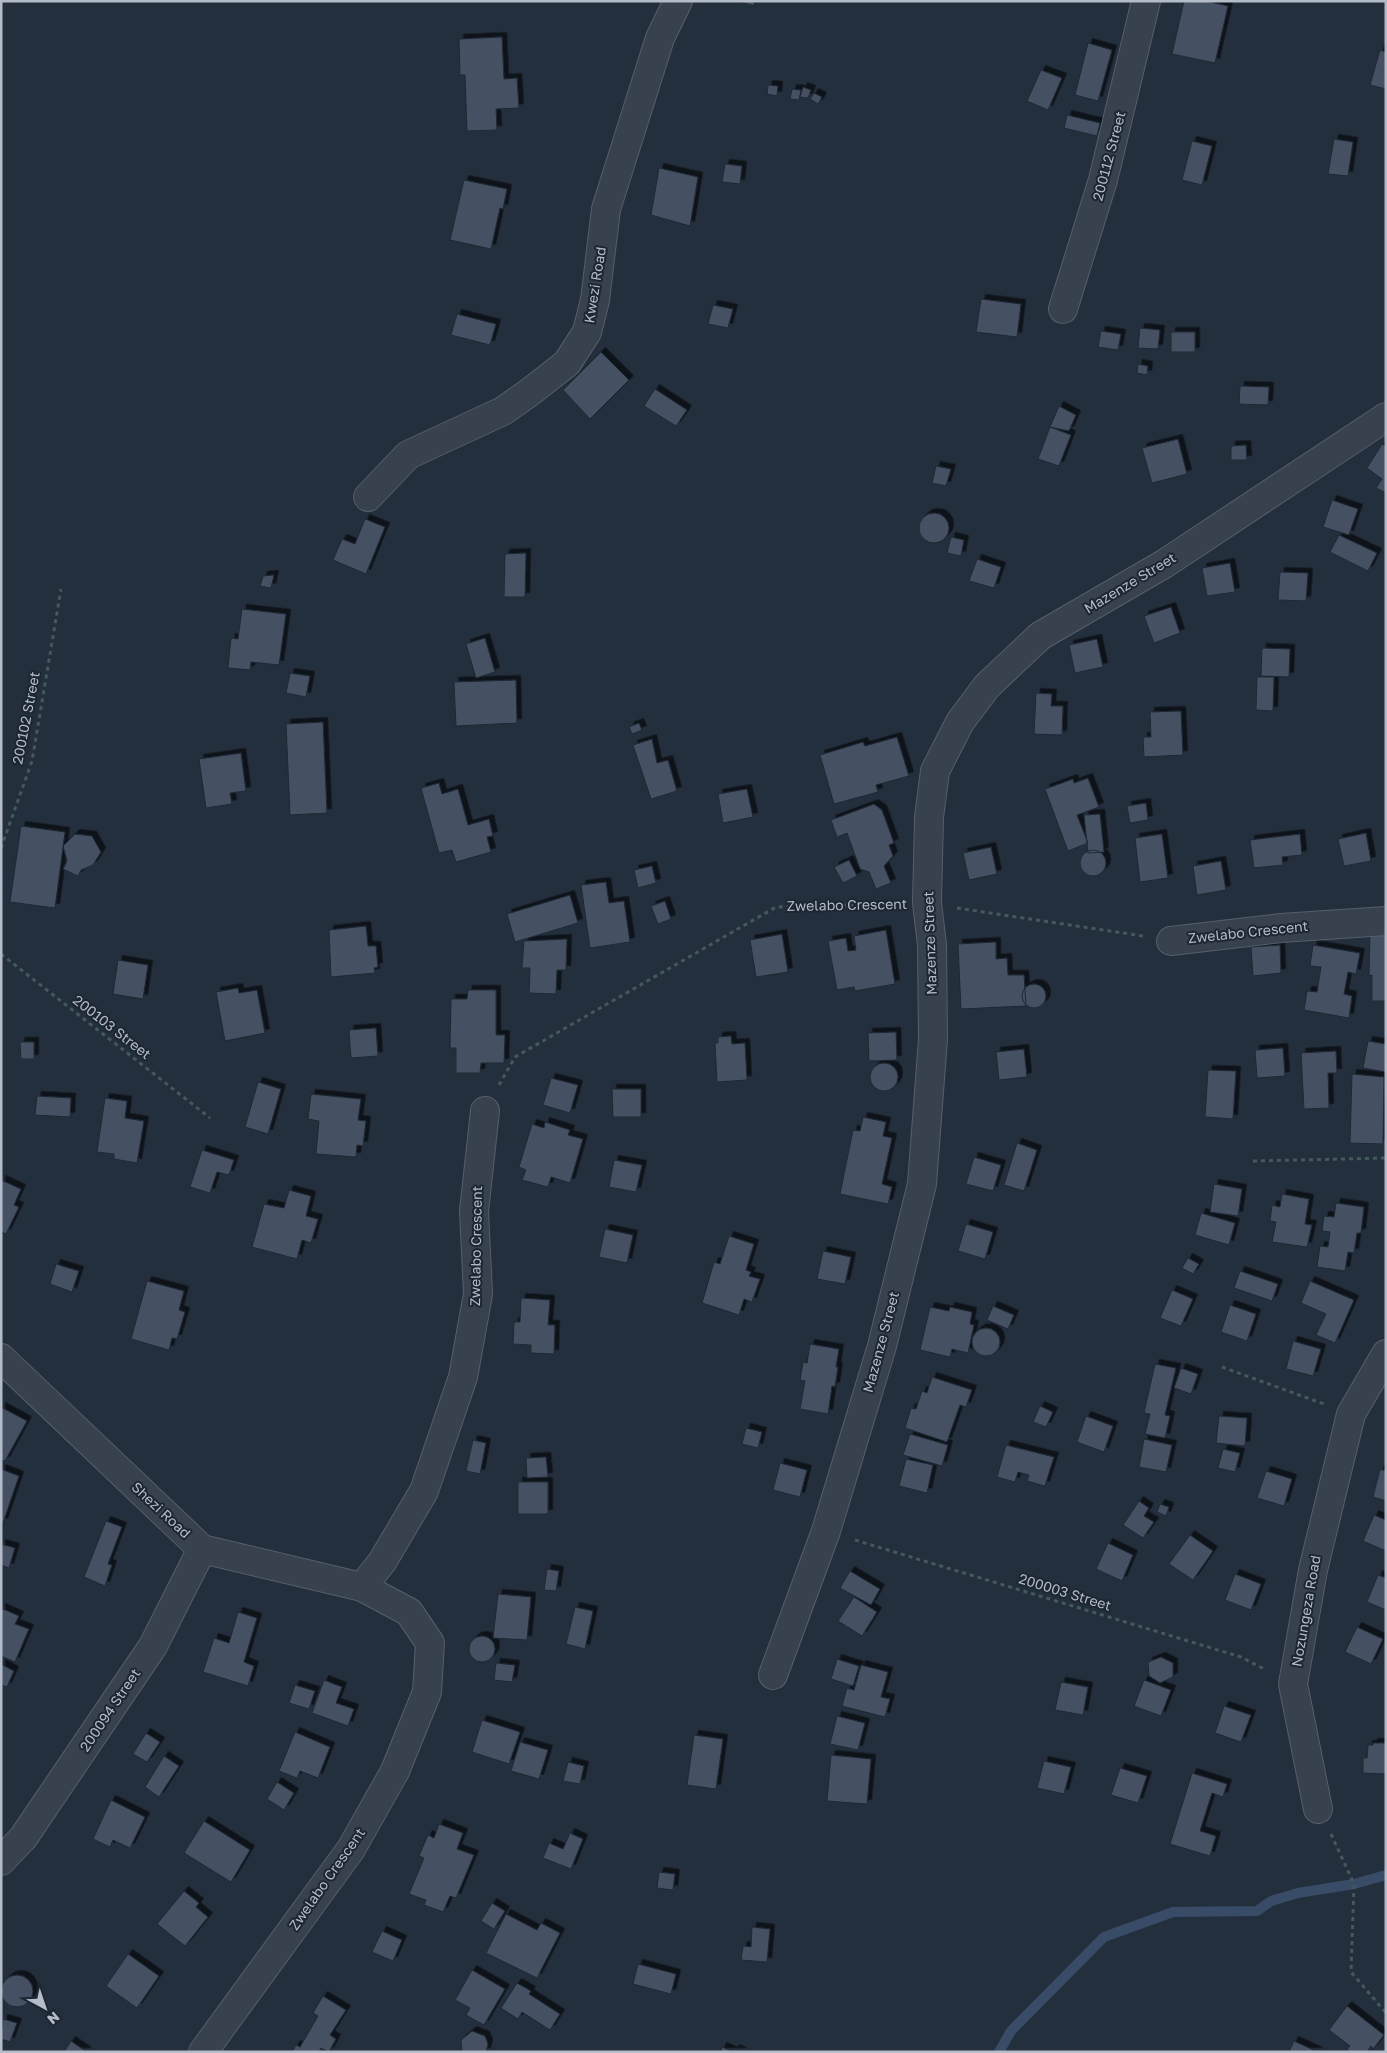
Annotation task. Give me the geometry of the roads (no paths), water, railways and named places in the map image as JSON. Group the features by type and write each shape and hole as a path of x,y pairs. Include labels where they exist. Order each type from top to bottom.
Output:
{"street":[{"name":"Kwezi Road","path":"368,497 408,455 503,411 537,386 567,363 587,332 595,300 606,209 660,38 678,1"},
{"name":"200112 Street","path":"1063,309 1103,180 1146,1"},
{"name":"Mazenze Street","path":"773,1675 826,1531 882,1346 922,1184 933,1039 932,945 927,903 929,816 935,771 960,722 987,686 1040,636 1164,564 1386,417"},
{"name":"Zwelabo Crescent","path":"1171,941 1281,928 1386,921"},
{"name":"Zwelabo Crescent","path":"203,2052 351,1849 396,1771 427,1692 430,1643 409,1612 362,1587 382,1562 424,1491 463,1377 478,1294 474,1211 485,1111"},
{"name":"Nozungeza Road","path":"1318,1809 1293,1684 1313,1570 1351,1414 1386,1354"},
{"name":"Shezi Road","path":"1,1358 202,1549 362,1587"},
{"name":"200094 Street","path":"1,1861 22,1838 153,1646 202,1549"}],"waterway":[{"path":"999,2052 1011,2031 1104,1937 1173,1912 1257,1911 1271,1901 1298,1893 1354,1884 1386,1875"}]}
